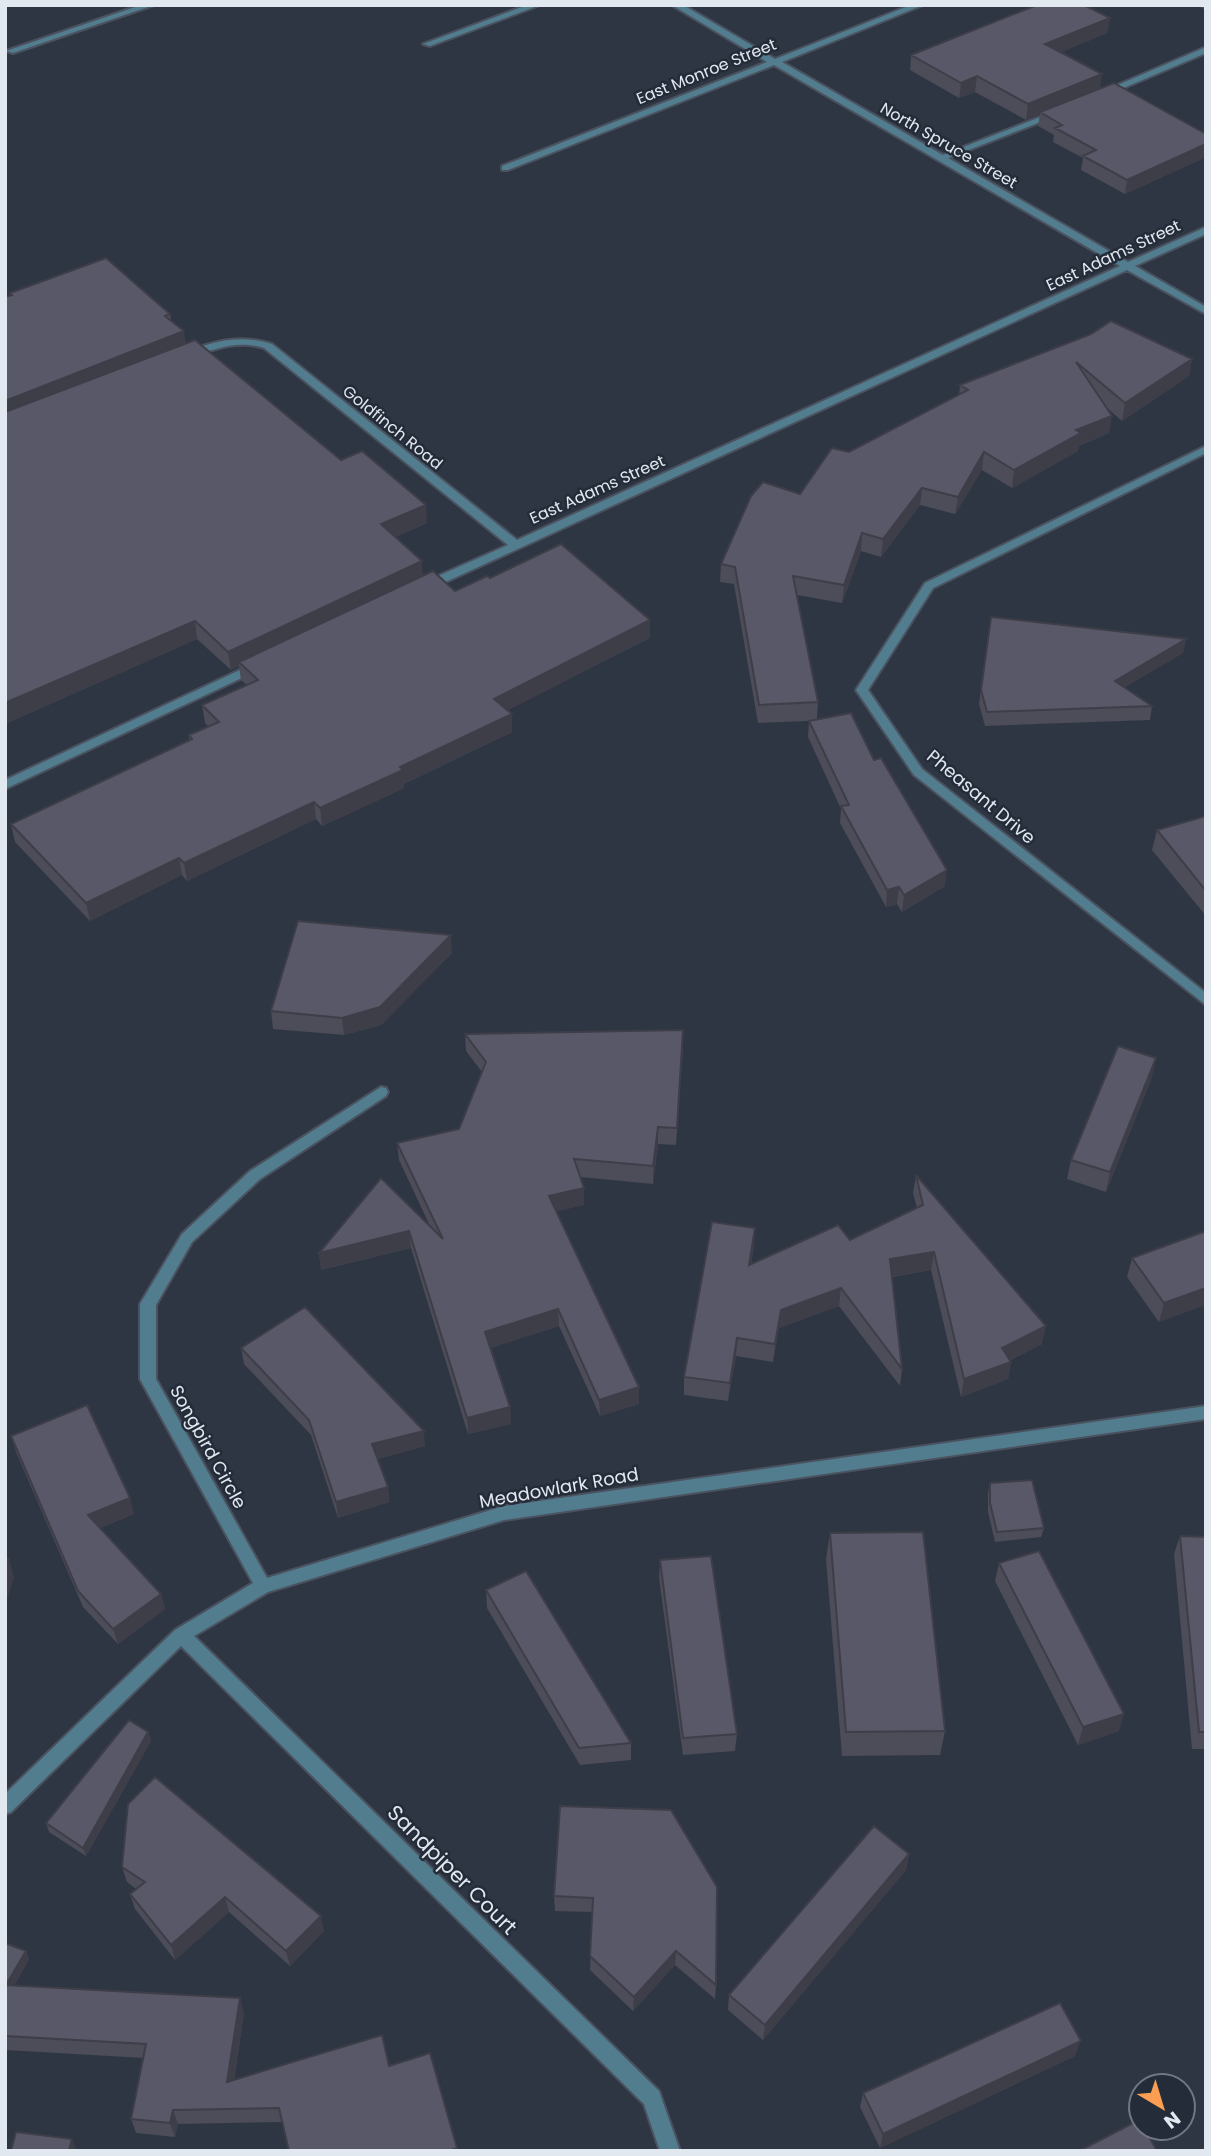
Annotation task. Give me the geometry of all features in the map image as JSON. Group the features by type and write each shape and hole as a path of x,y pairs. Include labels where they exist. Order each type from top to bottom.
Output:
{"street":[{"path":"10,51 150,5"},
{"path":"427,44 536,5"},
{"name":"North Spruce Street","path":"676,5 1206,311"},
{"name":"East Monroe Street","path":"505,168 919,5"},
{"path":"1096,97 1206,50"},
{"path":"940,158 1069,109"},
{"name":"East Adams Street","path":"415,591 1206,230"},
{"name":"Goldfinch Road","path":"181,358 219,343 249,339 268,346 514,544"},
{"name":"Pheasant Drive","path":"1206,449 929,586 862,690 918,772 1206,1000"},
{"path":"5,785 266,662"},
{"name":"Songbird Circle","path":"263,1586 148,1379 148,1304 187,1238 255,1175 381,1092"},
{"name":"Meadowlark Road","path":"5,1806 181,1635 263,1586 504,1513 1206,1412"},
{"name":"Sandpiper Court","path":"181,1635 652,2098 670,2151"}],"building":[{"path":"1037,5 1084,5 1110,18 1045,44 1102,74 1028,104 977,76 961,83 911,55"},
{"path":"1114,83 1206,134 1206,144 1127,180 1083,156 1096,150 1055,128 1062,125 1040,112"},
{"path":"106,258 170,314 165,316 184,331 5,401 5,297"},
{"path":"1111,321 1192,359 1125,403 1076,362 1112,416 1076,430 1081,433 1014,470 984,452 958,497 922,488 883,539 862,533 844,585 793,576 818,702 759,705 735,567 721,564 751,496 763,482 800,494 832,448 849,452 968,390 960,385 1091,334"},
{"path":"195,340 341,460 362,451 426,505 381,524 422,561 228,652 195,621 5,703 5,412"},
{"path":"561,544 650,620 494,699 512,714 400,767 403,770 320,808 314,802 184,863 179,858 86,903 11,824 192,739 189,735 219,722 202,705 258,680 239,662 433,571 455,591 487,576 490,578"},
{"path":"991,617 1186,639 1115,681 1152,706 987,712 981,690"},
{"path":"851,713 874,760 881,758 947,870 904,895 899,887 887,890 841,806 849,805 809,721"},
{"path":"1206,816 1206,891 1157,830"},
{"path":"298,921 451,935 380,1007 342,1018 271,1011"},
{"path":"683,1030 677,1128 658,1127 653,1166 574,1159 584,1188 549,1196 639,1387 599,1400 558,1309 485,1332 510,1407 467,1418 409,1231 319,1253 381,1178 443,1239 397,1143 459,1129 486,1062 465,1034"},
{"path":"1118,1046 1156,1058 1110,1172 1071,1160"},
{"path":"916,1175 1046,1326 1002,1348 1011,1362 964,1379 934,1252 890,1259 902,1369 841,1288 781,1310 775,1344 737,1338 730,1383 684,1377 712,1222 755,1228 749,1265 838,1225 850,1240 923,1205"},
{"path":"1206,1231 1206,1288 1164,1303 1132,1258"},
{"path":"305,1307 424,1431 372,1444 388,1487 336,1502 309,1420 241,1348"},
{"path":"87,1405 130,1498 88,1515 161,1594 113,1629 78,1591 11,1436"},
{"path":"1032,1480 1044,1528 997,1532 990,1503 990,1483"},
{"path":"923,1532 945,1731 846,1732 830,1533"},
{"path":"1180,1536 1206,1537 1206,1732 1199,1732"},
{"path":"1039,1551 1124,1714 1083,1727 999,1563"},
{"path":"711,1556 737,1734 683,1738 660,1560"},
{"path":"526,1571 631,1743 579,1748 486,1590"},
{"path":"129,1720 148,1732 83,1848 46,1823"},
{"path":"155,1777 321,1916 286,1951 225,1897 171,1945 130,1894 145,1882 122,1867 128,1804"},
{"path":"560,1806 671,1810 717,1887 716,1985 676,1951 634,1997 590,1956 593,1898 554,1896"},
{"path":"874,1826 909,1854 765,2025 729,1995"},
{"path":"5,1943 26,1951 6,1985 5,1985"},
{"path":"5,1985 240,1998 227,2082 382,2035 389,2066 430,2053 457,2148 448,2151 289,2151 279,2108 173,2110 170,2123 131,2119 146,2044 5,2036"},
{"path":"1060,2003 1081,2041 883,2134 863,2093"},
{"path":"1127,2126 1127,2142 1152,2142 1157,2151 1079,2151"},
{"path":"16,2132 72,2139 69,2151 11,2151"}]}
